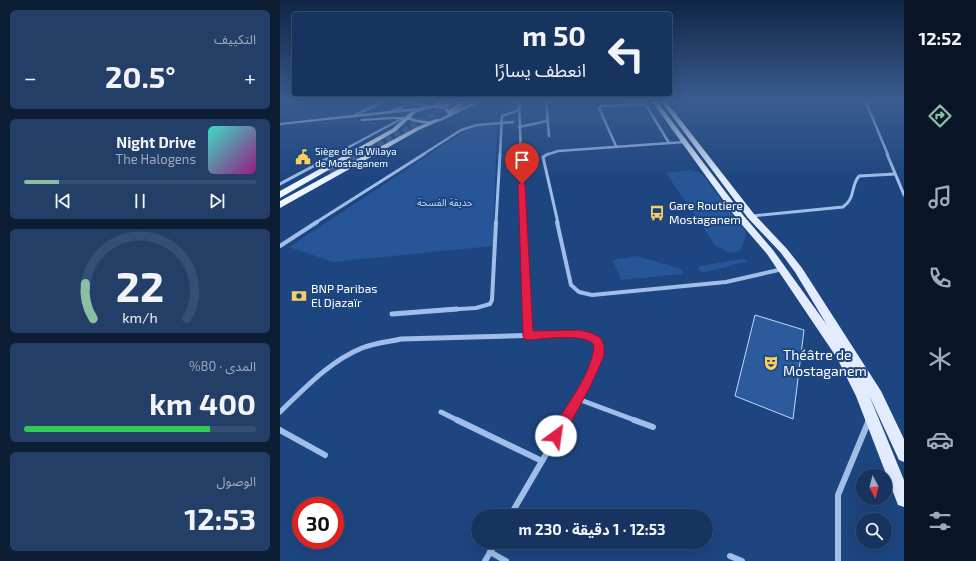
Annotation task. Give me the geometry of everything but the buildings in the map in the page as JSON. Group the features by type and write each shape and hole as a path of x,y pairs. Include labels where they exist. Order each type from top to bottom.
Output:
{"highway":[{"path":"280,197 398,126"},
{"path":"280,204 424,126"},
{"path":"280,197 329,172 280,204"}],"main road":[{"path":"280,129 305,126"},
{"path":"672,126 740,216 783,269 841,354 862,394 904,499"},
{"path":"682,126 751,216 784,251 799,270 876,395 904,455"}],"street":[{"path":"280,184 390,126"},
{"path":"280,246 460,130 473,126"},
{"path":"392,314 476,308 490,304 492,300 502,126"},
{"path":"523,126 519,127 528,336"},
{"path":"548,126 550,136"},
{"path":"607,126 616,146"},
{"path":"659,126 669,143"},
{"path":"876,126 904,195"},
{"path":"684,142 553,151 543,157 569,281 574,289 585,294 607,294 726,282 783,269"},
{"path":"751,216 843,207 850,203 853,197 854,180 859,176 895,174"},
{"path":"280,412 328,368 353,352 376,343 401,340 578,334 589,336 596,340 599,345 599,356 578,399 514,509"},
{"path":"578,399 653,428"},
{"path":"441,412 542,461"},
{"path":"838,561 838,495 870,416"},
{"path":"280,430 325,455"},
{"path":"485,561 492,549"},
{"path":"490,552 506,561"},
{"path":"730,556 742,561"}],"green space":[{"name":"حديقة الفسحة","path":"497,126 493,246 333,262 289,247 463,132 479,127"},
{"path":"689,170 703,175 745,231 746,236 740,251 730,253 715,245 666,173"},
{"path":"636,256 679,268 684,274 621,280 613,260"},
{"path":"743,259 749,261 705,272 701,272 698,269 699,266"}],"tunnel":[{"path":"362,155 412,126"},
{"path":"330,173 363,154"}],"place":[{"name":"Siège de la Wilaya de Mostaganem","path":"303,157"},
{"name":"Gare Routiere Mostaganem","path":"657,213"},
{"name":"BNP Paribas El Djazaïr","path":"299,296"},
{"name":"Théâtre de Mostaganem","path":"771,363"}],"route":[{"path":"522,184 528,336 578,334 589,336 596,340 599,345 599,356 578,399 556,436"}]}
